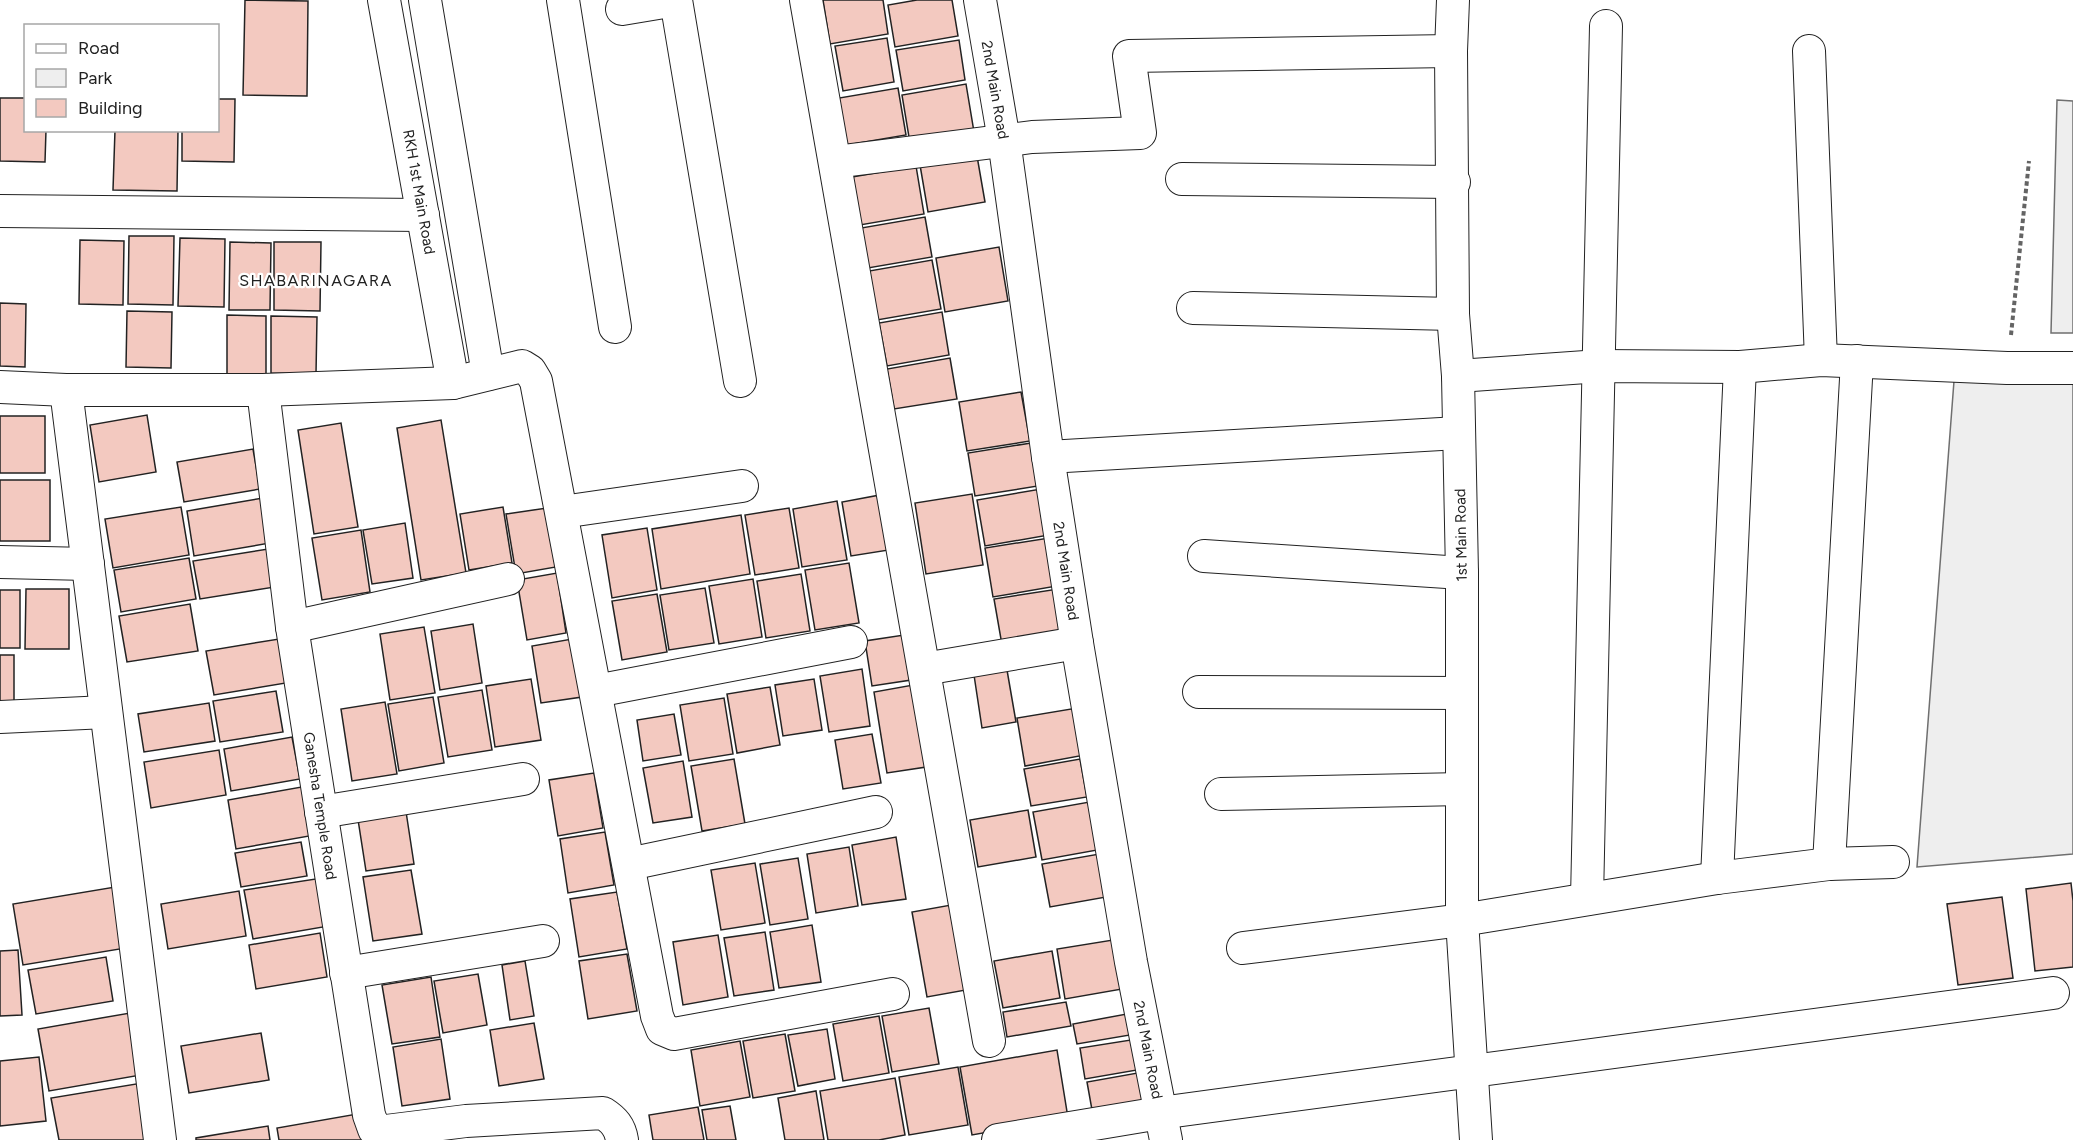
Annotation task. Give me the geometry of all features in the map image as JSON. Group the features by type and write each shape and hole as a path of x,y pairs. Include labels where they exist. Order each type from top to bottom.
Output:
{"street":[{"name":"RKH 1st Main Road","path":"384,0 453,383"},
{"path":"425,0 488,374"},
{"path":"563,0 615,327"},
{"path":"622,9 676,0 740,381"},
{"path":"806,0 989,1041"},
{"name":"2nd Main Road","path":"980,0 1004,140 1048,457 1077,643 1131,963 1163,1126"},
{"name":"1st Main Road","path":"1453,0 1451,51 1454,182 1453,314 1458,376 1462,573 1462,920 1476,1140"},
{"path":"1587,899 1606,26"},
{"path":"835,162 1004,140 1140,133 1129,56 1451,51"},
{"path":"1809,51 1821,360"},
{"path":"1182,179 1454,182"},
{"path":"0,211 423,215"},
{"path":"1193,308 1453,314"},
{"path":"1458,376 1600,366 1740,367 1821,360 2007,368 2073,368"},
{"path":"1829,864 1857,361"},
{"path":"0,387 66,390 263,390 453,383 522,366 530,370 536,381 657,1016 662,1029 674,1034 893,994"},
{"path":"1717,878 1740,367"},
{"path":"66,390 160,1140"},
{"name":"Ganesha Temple Road","path":"263,390 292,627 369,1115 374,1129 386,1131 466,1130"},
{"path":"1048,457 1458,433"},
{"path":"562,512 742,486"},
{"path":"1204,556 1462,573"},
{"path":"0,562 87,564"},
{"path":"292,627 508,579"},
{"path":"596,691 851,642"},
{"path":"924,669 1077,643"},
{"path":"1199,692 1462,693"},
{"path":"0,717 106,712"},
{"path":"321,812 523,780"},
{"path":"1221,795 1461,789"},
{"path":"629,864 876,812"},
{"path":"1243,948 1462,920 1717,878 1829,864 1893,862"},
{"path":"346,973 543,941"},
{"path":"998,1140 1163,1126 1471,1070 2053,993"},
{"path":"466,1130 603,1113 614,1120 621,1131 622,1140"}],"path":[{"path":"2007,368 2029,161"}],"green space":[{"path":"2057,100 2073,101 2073,333 2051,333"},
{"path":"1954,381 2073,382 2073,854 1917,867"}],"building":[{"path":"245,0 308,1 307,96 243,95"},
{"path":"823,0 883,0 888,34 830,44"},
{"path":"917,0 952,0 958,36 895,47 888,5"},
{"path":"887,38 894,82 843,91 835,46"},
{"path":"959,40 965,80 903,91 896,50"},
{"path":"966,84 974,132 910,143 902,95"},
{"path":"898,88 906,135 847,145 839,98"},
{"path":"0,98 24,98 24,132 46,132 45,162 0,161"},
{"path":"219,99 235,99 234,162 182,161 182,132 219,132"},
{"path":"115,132 178,132 177,191 113,190"},
{"path":"977,156 985,202 928,212 920,165"},
{"path":"916,166 924,214 860,225 852,177"},
{"path":"925,217 932,257 868,268 861,228"},
{"path":"129,236 174,236 173,305 128,304"},
{"path":"180,238 225,239 224,307 178,306"},
{"path":"80,240 124,241 123,305 79,304"},
{"path":"230,242 271,243 270,310 229,310"},
{"path":"274,242 321,242 320,311 274,310"},
{"path":"999,247 1008,301 945,312 936,258"},
{"path":"932,260 941,309 877,320 869,271"},
{"path":"0,303 26,304 25,367 0,366"},
{"path":"127,311 172,312 171,368 126,367"},
{"path":"942,312 949,355 887,366 879,323"},
{"path":"227,315 266,316 266,375 227,374"},
{"path":"271,316 317,317 316,374 271,373"},
{"path":"950,358 957,399 894,409 887,369"},
{"path":"1021,392 1030,441 967,451 959,402"},
{"path":"147,415 156,472 99,482 90,425"},
{"path":"0,416 45,416 45,473 0,473"},
{"path":"441,420 466,573 421,580 397,428"},
{"path":"341,423 358,527 314,534 298,430"},
{"path":"1031,443 1038,486 975,496 968,453"},
{"path":"253,449 260,489 184,502 177,462"},
{"path":"0,480 50,480 50,541 0,541"},
{"path":"1041,489 1049,535 985,546 977,500"},
{"path":"972,494 983,565 926,574 915,503"},
{"path":"880,495 889,550 851,556 842,502"},
{"path":"263,498 270,543 194,556 187,511"},
{"path":"837,501 847,560 802,567 793,509"},
{"path":"181,507 189,555 113,568 105,519"},
{"path":"503,507 512,563 469,570 460,514"},
{"path":"547,508 556,567 516,574 506,514"},
{"path":"789,508 799,568 755,575 745,515"},
{"path":"741,515 750,574 661,589 652,529"},
{"path":"405,523 413,578 372,584 363,530"},
{"path":"647,528 657,590 612,598 602,535"},
{"path":"361,530 370,592 322,600 312,538"},
{"path":"1049,538 1057,586 993,597 985,548"},
{"path":"268,549 275,587 200,599 193,561"},
{"path":"189,558 196,599 121,612 114,570"},
{"path":"849,563 859,623 815,630 805,570"},
{"path":"557,573 566,633 527,640 517,580"},
{"path":"801,574 810,631 766,638 757,581"},
{"path":"753,579 762,637 719,644 709,586"},
{"path":"705,588 714,643 669,650 660,595"},
{"path":"26,589 69,589 69,649 25,649"},
{"path":"1058,589 1065,634 1002,645 994,599"},
{"path":"0,590 20,590 20,648 0,648"},
{"path":"657,594 667,652 622,660 612,601"},
{"path":"190,604 198,651 127,662 119,616"},
{"path":"473,624 482,683 440,690 431,631"},
{"path":"424,627 435,693 390,700 380,634"},
{"path":"904,635 911,680 872,686 865,641"},
{"path":"279,639 286,683 214,695 206,651"},
{"path":"572,639 582,697 541,703 532,646"},
{"path":"0,655 14,655 14,709 0,709"},
{"path":"862,669 870,726 829,732 820,676"},
{"path":"1007,670 1016,722 982,728 974,675"},
{"path":"531,679 541,740 495,747 486,686"},
{"path":"814,679 822,730 783,736 775,685"},
{"path":"913,685 926,767 887,773 874,692"},
{"path":"770,687 780,745 737,753 727,694"},
{"path":"482,690 492,750 448,757 438,697"},
{"path":"276,691 283,732 220,742 213,701"},
{"path":"433,697 444,763 399,771 388,704"},
{"path":"724,698 733,754 689,761 680,705"},
{"path":"385,702 397,774 352,781 341,709"},
{"path":"209,703 215,741 144,752 138,714"},
{"path":"1077,708 1085,755 1025,766 1017,718"},
{"path":"674,714 681,755 643,761 637,720"},
{"path":"872,734 881,783 843,789 835,740"},
{"path":"292,737 300,779 231,791 224,749"},
{"path":"219,750 226,795 151,808 144,762"},
{"path":"734,759 745,824 702,831 691,766"},
{"path":"1080,759 1087,797 1031,806 1024,769"},
{"path":"683,761 692,817 653,823 643,768"},
{"path":"594,773 603,828 558,836 549,780"},
{"path":"307,786 315,835 236,849 228,800"},
{"path":"1095,801 1103,849 1042,860 1033,812"},
{"path":"405,805 414,864 366,871 357,813"},
{"path":"1028,810 1036,857 978,867 970,820"},
{"path":"605,832 614,885 568,893 560,839"},
{"path":"896,837 906,899 862,905 852,845"},
{"path":"301,842 307,876 241,887 235,853"},
{"path":"849,847 858,906 816,913 807,854"},
{"path":"1105,853 1112,896 1050,907 1042,864"},
{"path":"798,858 808,919 770,925 760,864"},
{"path":"755,863 765,923 721,930 711,870"},
{"path":"411,870 422,934 373,941 363,877"},
{"path":"322,878 329,926 253,939 244,890"},
{"path":"2071,883 2073,967 2035,971 2026,889"},
{"path":"115,887 126,948 23,965 13,904"},
{"path":"239,891 246,936 168,949 161,904"},
{"path":"617,892 627,949 579,957 570,899"},
{"path":"2002,897 2013,978 1958,985 1947,904"},
{"path":"951,905 966,990 927,997 912,912"},
{"path":"812,925 821,982 779,988 770,932"},
{"path":"765,932 774,990 734,996 724,938"},
{"path":"320,933 327,977 256,989 249,945"},
{"path":"718,935 728,997 683,1005 673,942"},
{"path":"1119,939 1128,988 1065,999 1057,949"},
{"path":"18,950 22,1015 0,1016 0,951"},
{"path":"1052,951 1060,998 1003,1008 994,961"},
{"path":"627,954 637,1011 588,1019 579,961"},
{"path":"106,957 113,1001 36,1014 28,970"},
{"path":"525,961 534,1016 510,1020 502,965"},
{"path":"478,974 487,1025 443,1033 434,981"},
{"path":"431,977 440,1037 392,1044 382,985"},
{"path":"1066,1002 1071,1026 1007,1037 1003,1012"},
{"path":"929,1008 939,1064 892,1072 882,1016"},
{"path":"130,1013 141,1075 49,1091 38,1029"},
{"path":"1132,1013 1136,1034 1077,1044 1073,1024"},
{"path":"879,1016 889,1073 843,1081 833,1024"},
{"path":"534,1023 544,1079 499,1086 490,1030"},
{"path":"827,1029 835,1079 798,1086 788,1035"},
{"path":"261,1033 269,1080 189,1093 181,1046"},
{"path":"785,1034 795,1091 753,1098 743,1041"},
{"path":"441,1039 450,1099 402,1106 393,1047"},
{"path":"1137,1039 1143,1069 1085,1079 1080,1048"},
{"path":"740,1041 750,1097 700,1106 691,1050"},
{"path":"1057,1050 1068,1118 972,1135 960,1067"},
{"path":"39,1057 46,1121 0,1126 0,1061"},
{"path":"958,1067 968,1125 909,1135 899,1077"},
{"path":"1143,1072 1148,1100 1092,1110 1087,1082"},
{"path":"895,1078 905,1135 879,1140 828,1140 820,1091"},
{"path":"142,1083 152,1140 59,1140 51,1098"},
{"path":"816,1091 824,1140 785,1140 778,1098"},
{"path":"730,1106 736,1140 707,1140 702,1110"},
{"path":"698,1107 704,1140 653,1140 649,1115"},
{"path":"357,1114 362,1140 279,1140 277,1128"},
{"path":"268,1126 270,1140 196,1140 196,1138"}],"district":[{"name":"SHABARINAGARA","path":"316,280"}]}
